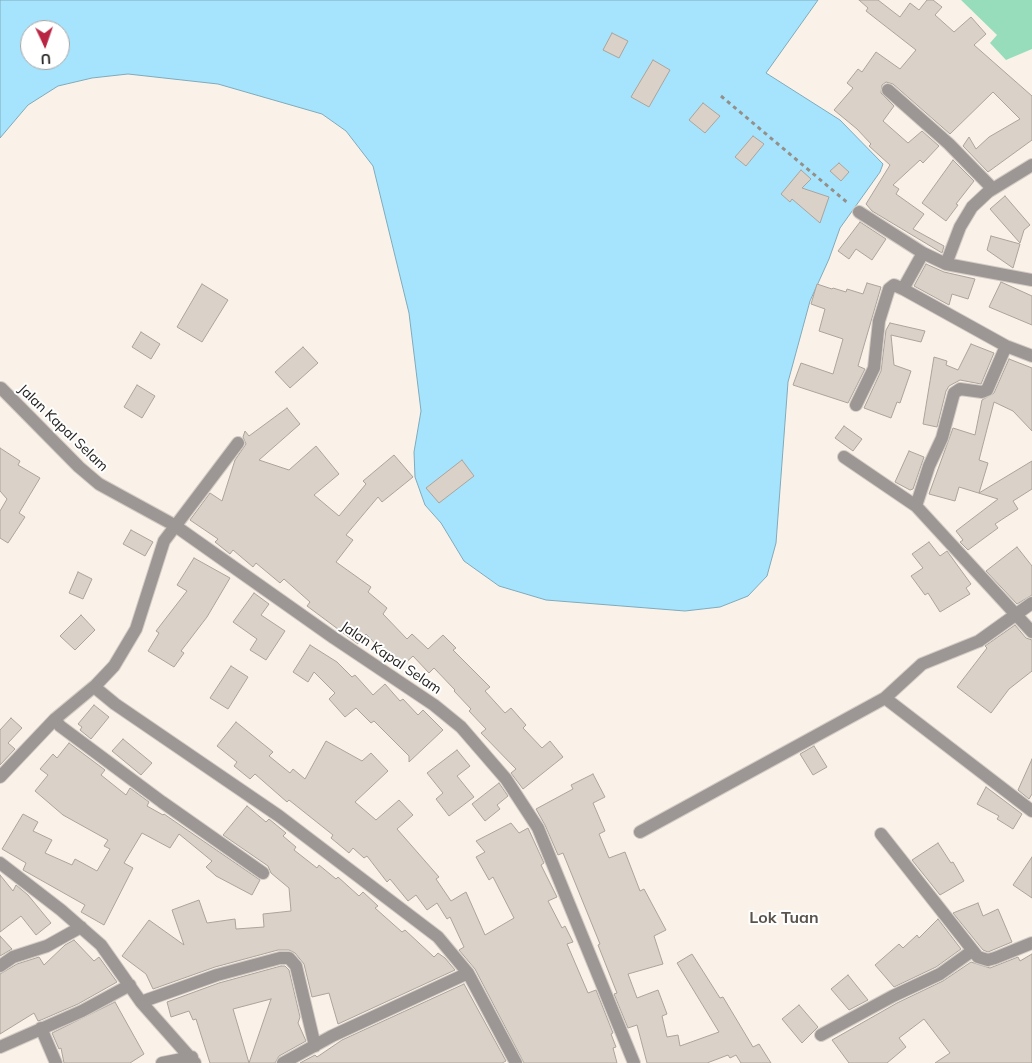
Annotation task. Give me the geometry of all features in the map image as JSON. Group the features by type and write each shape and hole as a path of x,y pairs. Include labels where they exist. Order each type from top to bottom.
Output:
{"street":[{"path":"888,90 949,144 993,188"},
{"path":"946,264 960,227 972,207 993,188 1032,165"},
{"path":"859,212 923,253 946,264 1032,280"},
{"path":"903,289 923,253"},
{"path":"856,405 874,368 879,321 888,289 894,285 1006,346 1032,356"},
{"path":"916,506 929,466 942,438 954,393 960,389 982,392 987,390 1006,346"},
{"name":"Jalan Kapal Selam","path":"1,388 78,467 99,484 174,525 334,638 434,705 461,727 506,779 538,828 634,1063"},
{"path":"0,778 97,687 118,660 136,629 164,541 174,525 238,443"},
{"path":"844,458 916,506 1032,632"},
{"path":"640,832 885,698 922,664 979,641 1032,603"},
{"path":"97,687 115,704 279,816 419,920 438,937 468,973 516,1063"},
{"path":"885,698 1032,811"},
{"path":"57,723 162,802 263,873"},
{"path":"881,834 972,951 982,959 988,960 1032,943"},
{"path":"0,863 101,945 141,1002 193,1060"},
{"path":"0,966 13,957 47,946 81,927"},
{"path":"821,1035 884,1001 940,974 972,951"},
{"path":"141,1002 217,975 280,958 289,958 296,966 315,1046"},
{"path":"283,1063 332,1036 468,973"},
{"path":"0,1047 82,1011 130,985"},
{"path":"41,1028 56,1063"},
{"path":"162,1063 193,1060"}],"path":[{"path":"721,96 859,212"}],"green space":[{"path":"961,0 1032,0 1032,49 1006,60 990,43 997,35"}],"water":[{"path":"0,0 818,0 766,73 840,120 883,164 880,172 840,228 829,259 810,301 788,382 776,543 767,576 748,596 720,607 685,611 546,600 499,586 464,561 441,523 425,505 415,477 414,452 421,411 409,313 373,166 346,131 322,114 218,84 128,74 92,78 58,86 28,105 0,138"}],"building":[{"path":"859,0 878,0 900,17 910,3 919,10 927,0 933,0 942,7 935,15 954,32 971,17 986,34 974,45 1032,96 1032,140 988,172 963,146 969,137 976,149 989,137 1020,119 993,92 950,134 893,84 886,82 882,85 881,93 894,106 883,121 908,143 922,131 939,146 923,163 920,160 893,185 899,189 896,194 924,214 913,229 944,246 942,253 872,211 866,204 890,165 869,146 871,144 857,129 834,110 853,88 847,83 858,69 862,72 876,52 900,69 916,50 866,11 868,8"},
{"path":"612,33 628,41 619,58 603,50"},
{"path":"653,60 670,70 649,107 631,97"},
{"path":"703,103 720,116 705,133 689,120"},
{"path":"753,136 764,144 746,166 735,157"},
{"path":"953,160 974,181 956,204 958,205 946,221 922,203"},
{"path":"839,163 849,172 841,181 830,171"},
{"path":"801,170 811,179 802,188 829,197 820,223 792,199 790,202 781,194"},
{"path":"1005,196 1030,225 1024,230 1020,243 990,209"},
{"path":"860,222 886,239 872,260 856,249 849,259 838,251"},
{"path":"991,236 1020,244 1013,268 987,250"},
{"path":"926,264 944,272 975,279 968,299 952,294 949,305 914,286"},
{"path":"1001,282 1032,296 1032,325 989,307"},
{"path":"867,283 881,287 858,366 865,369 848,403 793,385 801,363 833,374 843,339 819,331 825,309 811,304 817,284 832,289 846,292 847,289 863,294"},
{"path":"202,284 228,300 202,342 177,327"},
{"path":"890,323 925,331 921,342 891,335 894,365 911,371 900,403 897,402 891,418 864,408 881,371 886,330"},
{"path":"141,332 160,344 151,359 132,347"},
{"path":"971,344 994,353 981,384 960,380 949,386 937,427 923,424 934,357 947,361 946,365 958,370"},
{"path":"303,347 318,363 290,388 275,372"},
{"path":"1009,359 1032,368 1032,431 1013,411 994,402 979,460 988,463 979,493 1032,461 1032,489 1013,501 1018,509 995,524 998,528 968,550 960,542 963,540 956,531 998,499 959,487 955,501 929,494 953,428 975,435 982,400 994,393"},
{"path":"137,385 155,396 142,418 124,407"},
{"path":"287,408 300,424 259,460 289,470 316,446 339,474 314,495 339,516 366,484 363,481 394,455 413,477 382,502 378,497 346,535 353,540 336,562 371,587 368,592 387,608 383,614 407,639 412,634 428,649 443,635 456,648 453,650 490,687 485,691 505,713 511,708 526,725 523,728 542,748 550,741 563,757 523,789 511,773 516,769 481,733 486,729 469,711 471,709 455,690 434,668 429,673 413,656 402,666 389,652 386,655 366,634 358,644 307,606 310,602 284,579 280,583 256,563 253,567 233,550 230,554 215,542 218,539 190,520 210,493 222,501 235,460 246,444 243,437 245,431 249,436"},
{"path":"844,426 862,439 853,451 835,438"},
{"path":"0,448 20,461 18,465 40,478 19,513 25,517 8,543 0,538 0,511 7,499 0,491"},
{"path":"909,451 924,457 913,489 910,490 895,482"},
{"path":"462,460 474,476 439,503 426,488"},
{"path":"131,530 153,542 145,556 123,544"},
{"path":"929,542 940,556 947,551 971,584 966,588 970,594 940,612 928,593 925,595 911,576 923,568 912,554"},
{"path":"1017,547 1032,566 1032,595 1017,604 986,571"},
{"path":"194,558 230,578 207,617 181,651 184,653 174,667 148,651 159,633 156,631 187,591 177,585"},
{"path":"78,572 92,579 83,599 69,593"},
{"path":"254,593 269,604 261,615 285,631 266,660 250,650 257,639 233,622"},
{"path":"81,615 95,630 75,650 60,636"},
{"path":"1015,625 1026,638 1032,640 1032,671 1009,689 991,713 957,687 987,648 985,646"},
{"path":"310,645 337,662 352,677 355,675 373,695 385,684 400,701 403,699 418,715 423,710 443,730 409,762 409,756 374,721 371,723 356,708 345,717 329,699 335,693 314,672 308,682 293,672"},
{"path":"231,666 248,677 228,709 210,698"},
{"path":"94,705 109,717 91,739 80,730 82,727 78,724"},
{"path":"11,718 22,728 8,743 15,749 0,765 0,730"},
{"path":"236,722 273,752 269,756 290,773 293,769 305,779 326,741 362,761 371,753 388,771 355,802 376,820 399,800 413,815 397,829 439,877 436,879 451,901 466,892 485,935 514,918 493,877 489,880 476,857 485,852 476,841 511,823 519,833 528,828 544,863 541,865 557,897 548,901 562,928 565,926 573,942 567,944 588,993 596,990 613,1033 611,1034 616,1047 613,1048 617,1063 524,1063 475,969 459,950 464,947 450,917 447,919 437,903 427,910 416,895 408,901 390,879 387,882 367,856 364,858 353,848 349,853 331,838 333,835 289,800 287,802 255,774 250,779 234,766 237,762 217,746"},
{"path":"123,739 152,763 141,775 112,751"},
{"path":"69,743 105,770 101,775 126,795 130,788 149,802 147,806 164,814 260,880 252,895 216,876 206,867 212,861 179,834 170,848 142,833 124,863 133,868 104,925 81,912 85,905 23,870 26,863 2,849 23,814 38,822 33,831 52,840 45,853 72,865 75,859 97,871 110,849 104,846 108,840 63,815 35,791 48,775 40,769 53,754 57,758"},
{"path":"814,746 827,767 813,775 800,754"},
{"path":"457,750 470,766 457,776 474,797 449,816 436,799 443,793 427,773"},
{"path":"1032,759 1032,794 1029,799 1018,790"},
{"path":"593,774 605,797 593,803 605,831 599,834 609,858 625,852 640,891 644,889 666,930 654,936 663,964 628,974 637,998 658,990 667,1014 662,1016 667,1037 678,1035 680,1046 719,1032 677,963 692,954 720,998 723,997 753,1047 759,1044 771,1063 741,1063 736,1055 730,1058 728,1055 707,1063 647,1063 637,1025 628,1028 614,994 617,993 598,945 600,944 563,853 558,855 536,809 573,789 571,785"},
{"path":"499,783 508,796 497,805 500,809 485,821 472,804"},
{"path":"986,787 1022,814 1013,829 997,819 999,816 977,804"},
{"path":"247,806 266,822 269,819 286,833 283,836 296,847 294,850 317,868 319,865 336,879 338,877 359,896 363,892 378,906 375,908 402,932 405,930 434,957 438,953 445,958 455,970 338,1024 329,993 312,997 304,964 295,953 289,950 278,950 215,967 153,989 146,974 122,956 149,920 184,945 172,910 199,900 207,923 235,919 236,929 264,927 263,914 291,911 289,888 271,873 268,866 223,835"},
{"path":"938,843 951,863 953,862 964,881 940,895 912,860"},
{"path":"1032,857 1032,898 1013,885"},
{"path":"0,875 13,891 16,885 28,895 51,923 36,935 21,916 0,932"},
{"path":"978,903 983,916 998,909 1012,942 988,952 983,950 953,913"},
{"path":"938,919 961,949 936,967 894,987 875,965 899,944 903,948 917,935 919,938"},
{"path":"0,936 12,949 0,956"},
{"path":"74,940 94,961 99,957 117,982 78,1004 41,1020 38,1021 34,1013 0,1034 0,974 17,964 39,957 44,965 65,945"},
{"path":"1032,954 1032,1063 935,1063 950,1053 924,1019 899,1038 906,1047 887,1063 849,1063 832,1040 897,1003 943,981 971,962 990,968 1018,957 1020,961"},
{"path":"285,966 289,970 300,1017 298,1023 306,1041 279,1056 275,1063 249,1063 210,1063 196,1019 193,1020 189,1011 171,1017 167,1002 219,983","holes":["271,999 249,1063 233,1009"]},
{"path":"848,975 868,1000 849,1010 831,989"},
{"path":"464,984 506,1061 502,1063 300,1063 315,1055 317,1057 342,1040"},
{"path":"115,1002 144,1054 130,1063 64,1063 61,1048 59,1049 52,1033"},
{"path":"799,1005 818,1027 802,1043 782,1019"}],"district":[{"name":"Lok Tuan","path":"784,918"}]}
